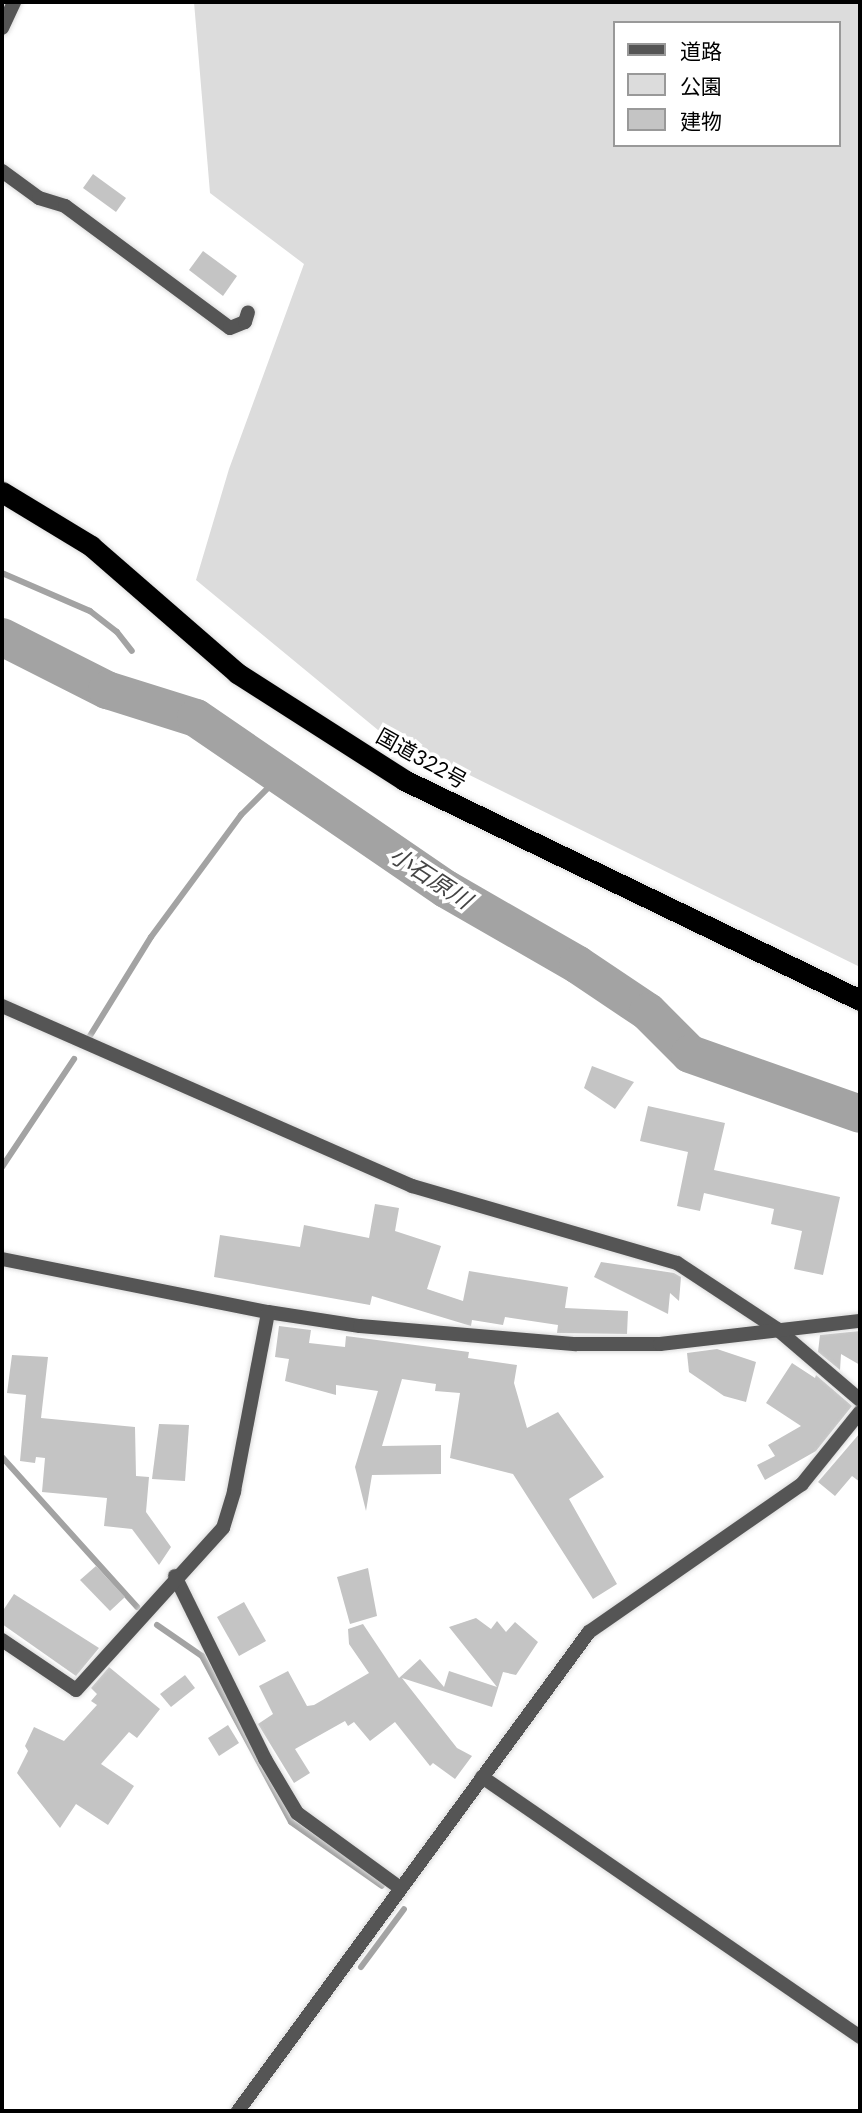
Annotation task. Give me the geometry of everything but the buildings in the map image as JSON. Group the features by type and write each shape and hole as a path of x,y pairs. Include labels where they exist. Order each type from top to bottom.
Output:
{"highway":[{"name":"国道322号","path":"2,492 91,546 237,673 404,780 860,1000"}],"street":[{"path":"2,28 15,2"},
{"path":"2,171 39,198 65,206 230,328 245,322 248,312"},
{"path":"2,1006 412,1186 677,1263 777,1329 860,1400"},
{"path":"2,1259 268,1312 360,1325 576,1344 660,1343 860,1321"},
{"path":"2,1640 76,1690 176,1576 223,1528 234,1491 268,1312"},
{"path":"238,2111 399,1887 589,1632 803,1484 860,1412"},
{"path":"176,1576 265,1759 297,1813 399,1887"},
{"path":"482,1777 860,2037"}],"green space":[{"path":"194,2 860,2 860,967 378,730 196,580 229,469 304,264 210,193"}],"waterway":[{"path":"2,573 90,611 117,632 132,651"},
{"name":"小石原川","path":"2,637 107,690 196,718 446,889 578,965 648,1012 690,1054 860,1114"},
{"path":"88,1039 151,937 241,815 282,774"},
{"path":"2,1167 74,1059"},
{"path":"2,1457 137,1607"},
{"path":"157,1625 202,1656 291,1822 382,1886"},
{"path":"361,1967 404,1909"}]}
